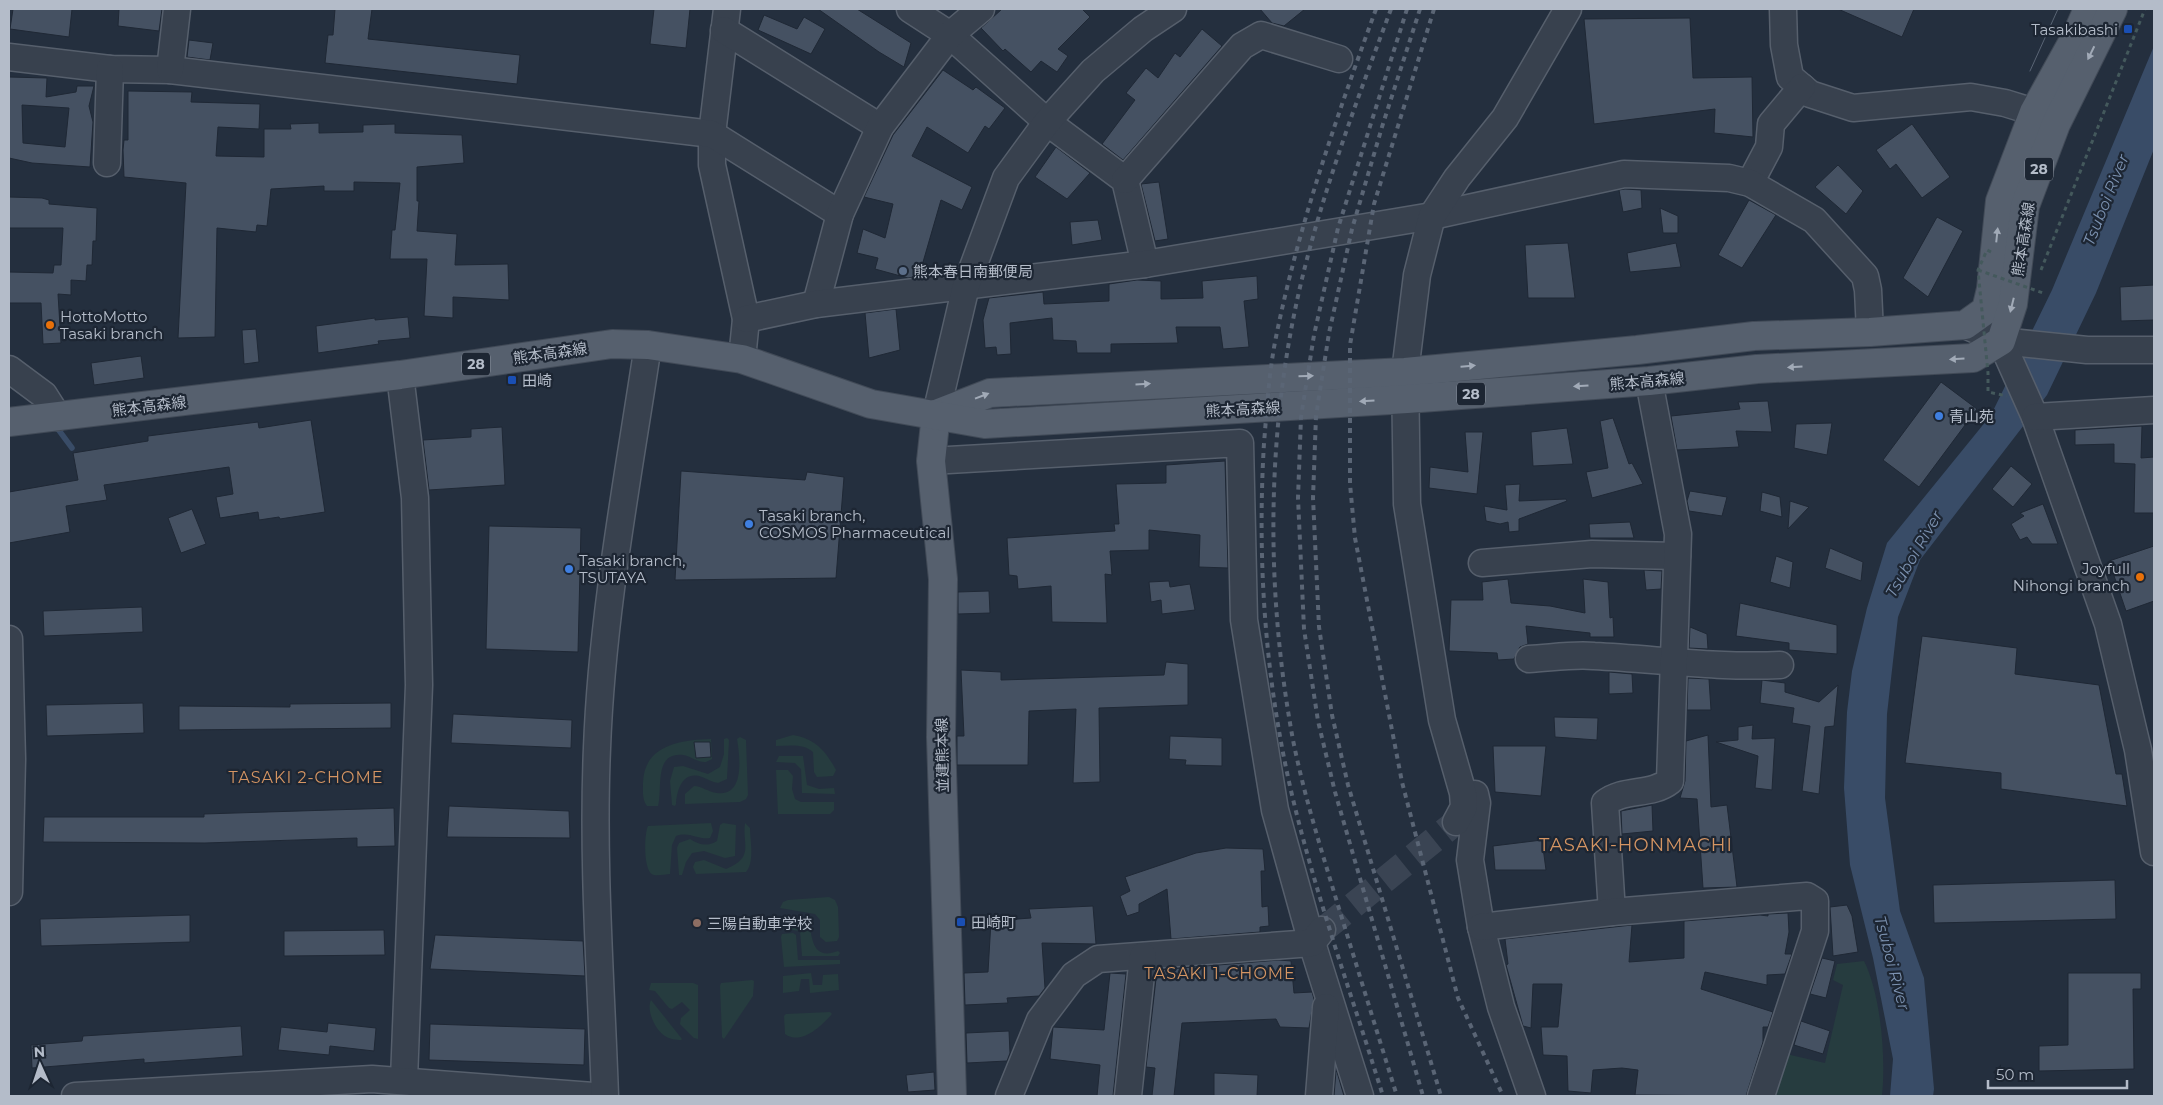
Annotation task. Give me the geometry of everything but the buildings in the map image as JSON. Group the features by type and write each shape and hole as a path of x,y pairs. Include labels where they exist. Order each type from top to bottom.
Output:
{"main road":[{"name":"熊本高森線","path":"936,414 990,393 1405,372 1636,350 1754,336 1870,332 1965,325 1986,310 1991,289 2000,201 2034,112 2076,36 2088,9"},
{"name":"熊本高森線","path":"9,422 400,375 612,344 648,345 742,359 871,404 985,424 1407,399 1649,382 1757,369 1973,358 2008,345 2025,206 2056,124 2113,9"},
{"name":"並建熊本線","path":"936,414 931,460 944,579 941,737 952,1096"}],"street":[{"path":"170,70 177,9"},
{"path":"910,9 950,34 1047,122 1125,180 1145,264"},
{"path":"816,304 840,214 880,127 950,34 981,9"},
{"path":"936,414 966,286 1006,178 1047,122 1093,71 1143,29 1173,9"},
{"path":"1456,822 1464,807 1463,793 1442,720 1407,504 1407,399 1405,372 1417,275 1432,216 1457,178 1505,118 1568,9"},
{"path":"1783,9 1784,44 1790,77 1810,94 1853,108 1972,97 2005,103 2034,112"},
{"path":"742,359 746,319 712,165 712,134 725,19 880,127"},
{"path":"1125,180 1242,46 1260,35 1339,59"},
{"path":"9,57 110,69 170,70 712,134 840,214"},
{"path":"107,164 110,69"},
{"path":"1750,183 1769,147 1771,124 1802,87"},
{"path":"746,319 816,304 1145,264 1432,216 1624,174 1729,178 1750,183 1814,220 1865,276 1868,290 1870,332"},
{"path":"1965,325 2008,345 2087,350 2154,350"},
{"path":"605,1096 595,804 597,746 603,661 648,345"},
{"path":"2008,345 2108,624 2138,750 2154,852"},
{"path":"9,369 44,395 58,417"},
{"path":"400,375 415,498 419,685 404,1080"},
{"path":"1612,912 1605,803 1614,796 1653,789 1670,781 1678,534 1649,382"},
{"path":"2035,417 2154,410"},
{"path":"931,460 1240,444 1244,620 1275,810 1317,936 1328,994 1360,1096"},
{"path":"1482,563 1592,554 1677,556"},
{"path":"9,639 12,759 9,892"},
{"path":"1529,659 1592,655 1674,663 1749,666 1780,664"},
{"path":"1442,720 1455,741 1472,783 1477,803 1470,860 1481,927 1501,1008 1532,1096"},
{"path":"1481,927 1612,912 1807,896 1815,901 1815,931 1761,1096"},
{"path":"1009,1096 1040,1020 1074,976 1098,959 1143,956 1317,936"},
{"path":"1128,1096 1143,956"},
{"path":"1319,1096 1328,994"},
{"path":"75,1096 372,1088 404,1080 592,1096"}],"path":[{"path":"2040,272 2145,9"},
{"path":"1991,252 1987,250 1978,270 1988,373 1988,392 2007,396"},
{"path":"1978,270 2043,293"},
{"path":"2034,289 2037,280"}],"green space":[{"path":"793,735 807,739 819,746 836,770 833,776 817,777 814,772 813,752 809,749 796,746 776,746 776,740"},
{"path":"740,737 746,740 748,795 746,799 740,802 685,804 685,794 694,786 717,793 726,793 732,789 739,774 737,739"},
{"path":"727,738 729,740 727,779 718,783 702,777 690,776 682,782 676,804 675,806 672,805 670,781 674,767 683,766 708,774 720,767 724,754 724,739"},
{"path":"711,739 712,759 706,762 683,755 667,759 661,773 658,806 647,806 644,801 643,783 645,770 650,760 666,747 676,743"},
{"path":"779,756 803,756 807,785 819,789 834,788 835,794 802,793 801,769 795,763 776,762"},
{"path":"776,770 788,770 793,776 792,789 795,799 801,802 834,802 834,810 830,814 778,814"},
{"path":"711,823 713,831 710,838 685,834 676,836 672,845 670,874 654,875 650,873 645,853 648,826"},
{"path":"723,823 736,825 735,856 725,858 704,851 692,853 686,862 682,875 679,875 677,848 679,843 690,839 697,843 713,843 717,841 720,825"},
{"path":"745,823 750,828 751,851 749,868 746,872 696,874 693,867 695,862 704,860 726,869 741,860 745,850"},
{"path":"829,897 835,900 838,907 839,937 837,941 826,942 820,937 820,920 815,914 780,908 783,902 788,900"},
{"path":"804,918 809,920 813,940 818,950 823,953 838,951 840,953 838,956 802,956 800,931 785,929 780,925 785,920"},
{"path":"793,933 796,935 798,960 840,960 840,964 784,967 781,937 782,934"},
{"path":"1864,961 1875,991 1881,1027 1883,1046 1882,1096 1769,1096 1782,1053 1825,1063 1843,985 1833,980 1837,964"},
{"path":"811,973 813,985 822,985 823,975 838,974 839,990 810,993 809,979 801,979 799,991 783,993 783,976"},
{"path":"754,981 753,996 724,1039 722,1037 721,983"},
{"path":"651,983 693,983 698,985 698,1039 694,1038 680,1024 681,1018 690,1010 682,1002 672,1009 669,1008 655,991 649,990"},
{"path":"651,1000 681,1040 667,1037 658,1029 652,1020"},
{"path":"830,1012 832,1014 823,1023 805,1036 791,1037 785,1034 784,1016 786,1014"}],"water":[{"name":"Tsuboi River","path":"2154,46 2154,149 2096,293 2047,395 1920,560 1898,617 1887,714 1885,798 1900,911 1924,978 1934,1089 1933,1096 1890,1096 1893,1059 1873,958 1850,865 1844,788 1847,712 1852,671 1867,608 1887,543 1991,415 2052,290"}],"waterway":[{"path":"55,425 72,448"}],"tunnel":[{"path":"1323,930 1456,822"}],"tram line":[{"path":"2030,71 2058,9"}],"railway":[{"path":"1376,9 1333,130 1307,212 1285,295 1270,376 1264,443 1262,531 1265,620 1269,664 1275,708 1292,795 1323,908 1383,1096"},
{"path":"1391,9 1335,164 1307,259 1293,318 1283,377 1277,438 1274,560 1277,620 1284,681 1297,761 1319,842 1397,1096"},
{"path":"1407,9 1338,228 1314,335 1301,417 1298,498 1304,629 1318,721 1335,792 1423,1096"},
{"path":"1420,9 1352,229 1329,333 1316,416 1313,498 1319,627 1332,715 1348,785 1441,1096"},
{"path":"1434,9 1374,204 1350,345 1350,484 1355,538 1402,782 1458,998 1503,1096"}],"place":[{"name":"Tasakibashi","path":"2128,29"},
{"name":"熊本春日南郵便局","path":"903,271"},
{"name":"HottoMotto Tasaki branch","path":"50,325"},
{"name":"田崎","path":"512,380"},
{"name":"青山苑","path":"1939,416"},
{"name":"Tasaki branch, COSMOS Pharmaceutical","path":"749,524"},
{"name":"Tasaki branch, TSUTAYA","path":"569,569"},
{"name":"Joyfull Nihongi branch","path":"2140,577"},
{"name":"田崎町","path":"961,922"},
{"name":"三陽自動車学校","path":"697,923"}],"district":[{"name":"TASAKI 2-CHOME","path":"306,777"},
{"name":"TASAKI-HONMACHI","path":"1636,845"},
{"name":"TASAKI 1-CHOME","path":"1220,973"}]}
